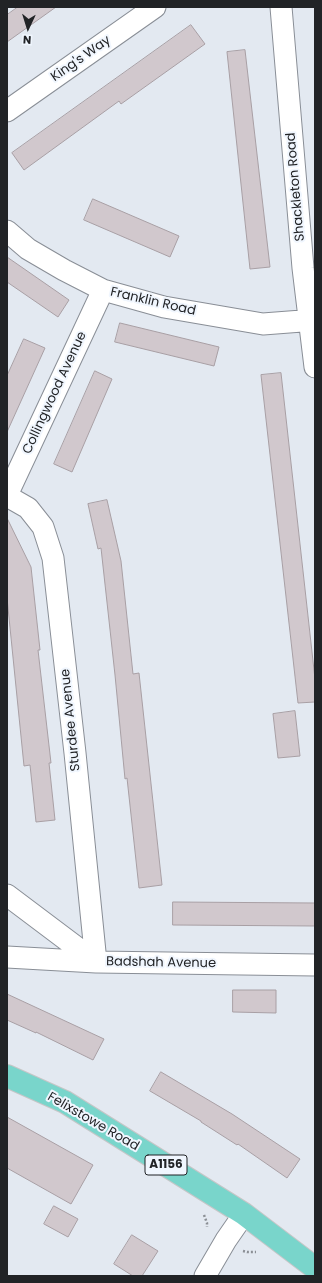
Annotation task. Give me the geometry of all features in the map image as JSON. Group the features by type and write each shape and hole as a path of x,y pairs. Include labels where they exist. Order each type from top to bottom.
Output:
{"main road":[{"name":"Felixstowe Road","path":"7,1076 66,1102 244,1214 315,1268"}],"street":[{"name":"King's Way","path":"7,111 155,7"},
{"name":"Shackleton Road","path":"281,7 303,268 312,321 315,367"},
{"name":"Franklin Road","path":"7,231 28,249 103,290 164,307 228,319 263,324 312,321"},
{"name":"Collingwood Avenue","path":"7,496 103,290"},
{"name":"Sturdee Avenue","path":"7,496 28,508 43,527 53,558 75,753 96,962"},
{"path":"7,895 96,962"},
{"name":"Badshah Avenue","path":"7,956 96,962 315,965"},
{"path":"205,1276 226,1240 244,1214"}],"building":[{"path":"18,7 56,7 7,42 7,15"},
{"path":"191,25 205,44 121,104 119,101 24,170 12,153"},
{"path":"245,50 270,267 250,269 227,52"},
{"path":"93,199 179,236 170,257 84,220"},
{"path":"7,257 69,300 58,317 7,282"},
{"path":"120,323 219,347 214,366 115,342"},
{"path":"24,339 45,348 7,432 7,376"},
{"path":"95,371 112,379 72,472 54,464"},
{"path":"281,373 315,679 315,702 298,703 261,375"},
{"path":"107,500 121,561 133,674 139,673 162,885 139,888 127,778 125,779 101,548 98,549 88,504"},
{"path":"7,518 31,567 40,650 38,650 51,763 49,763 55,820 36,822 30,765 24,766 7,598"},
{"path":"295,711 300,756 278,758 273,714"},
{"path":"173,902 315,903 315,926 173,925"},
{"path":"233,990 276,990 276,1013 233,1012"},
{"path":"7,994 104,1039 93,1060 36,1032 7,1020"},
{"path":"161,1072 232,1114 300,1159 287,1178 238,1144 237,1145 201,1121 150,1091"},
{"path":"7,1117 93,1165 71,1204 7,1168"},
{"path":"54,1206 78,1219 68,1237 44,1224"},
{"path":"132,1235 158,1251 142,1276 133,1276 114,1264"}]}
